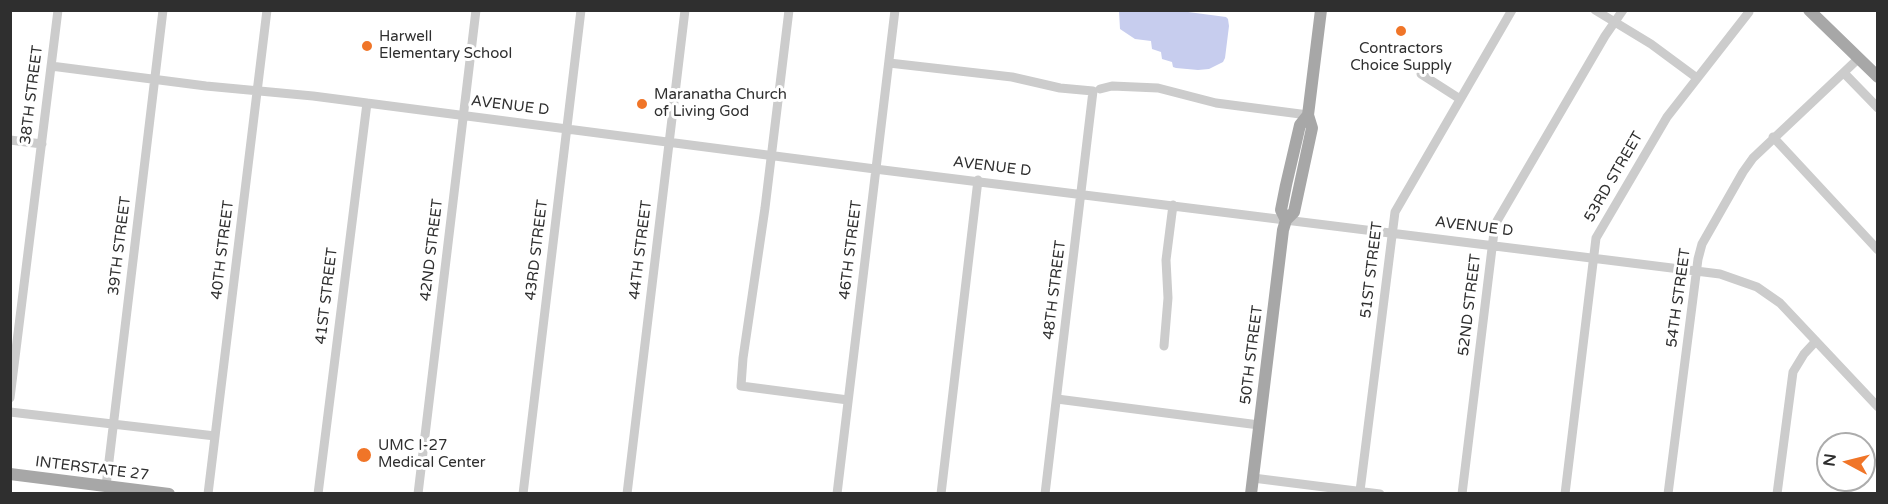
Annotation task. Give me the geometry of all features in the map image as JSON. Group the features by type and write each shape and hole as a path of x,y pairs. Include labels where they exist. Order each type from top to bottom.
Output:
{"main road":[{"name":"50TH STREET","path":"1251,494 1286,220 1294,212 1312,128 1308,115 1321,10"},
{"path":"1809,10 1878,77"},
{"name":"INTERSTATE 27","path":"10,474 169,494"}],"street":[{"name":"38TH STREET","path":"10,398 14,346 58,10"},
{"name":"39TH STREET","path":"106,486 164,10"},
{"name":"40TH STREET","path":"208,494 267,10"},
{"name":"42ND STREET","path":"418,494 476,10"},
{"name":"43RD STREET","path":"523,494 581,10"},
{"name":"44TH STREET","path":"627,494 685,10"},
{"path":"789,10 741,386 848,400"},
{"name":"46TH STREET","path":"837,494 895,10"},
{"name":"51ST STREET","path":"1360,491 1395,212 1512,10"},
{"path":"1595,10 1656,47 1696,78"},
{"name":"52ND STREET","path":"1462,494 1494,231 1500,215 1623,10"},
{"name":"53RD STREET","path":"1565,494 1596,238 1658,129 1749,12"},
{"name":"54TH STREET","path":"1668,494 1696,270 1707,232 1753,158 1859,58"},
{"path":"889,63 1012,77 1060,88 1097,90 1112,86 1158,88 1216,103 1308,115"},
{"name":"AVENUE D","path":"51,66 155,80 367,103 875,169 1493,244 1734,277 1757,287 1780,303 1878,407"},
{"path":"1844,73 1878,108"},
{"path":"1421,74 1460,99"},
{"name":"48TH STREET","path":"1045,494 1097,90"},
{"name":"41ST STREET","path":"318,494 367,103"},
{"path":"1773,137 1878,250"},
{"path":"10,140 42,144"},
{"path":"941,494 978,180"},
{"path":"1164,346 1168,305 1166,260 1173,205"},
{"path":"1777,494 1793,372 1804,354 1816,341"},
{"path":"1057,399 1259,425"},
{"path":"10,412 215,436"},
{"path":"1252,478 1380,494"}],"water":[{"path":"1173,10 1226,17 1229,26 1225,58 1223,62 1209,69 1173,67 1172,62 1162,59 1161,52 1152,49 1151,41 1135,39 1120,29 1119,11"}],"place":[{"name":"Contractors Choice Supply","path":"1401,31"},
{"name":"Harwell Elementary School","path":"367,46"},
{"name":"Maranatha Church of Living God","path":"642,104"},
{"name":"UMC I-27 Medical Center","path":"364,455"}]}
